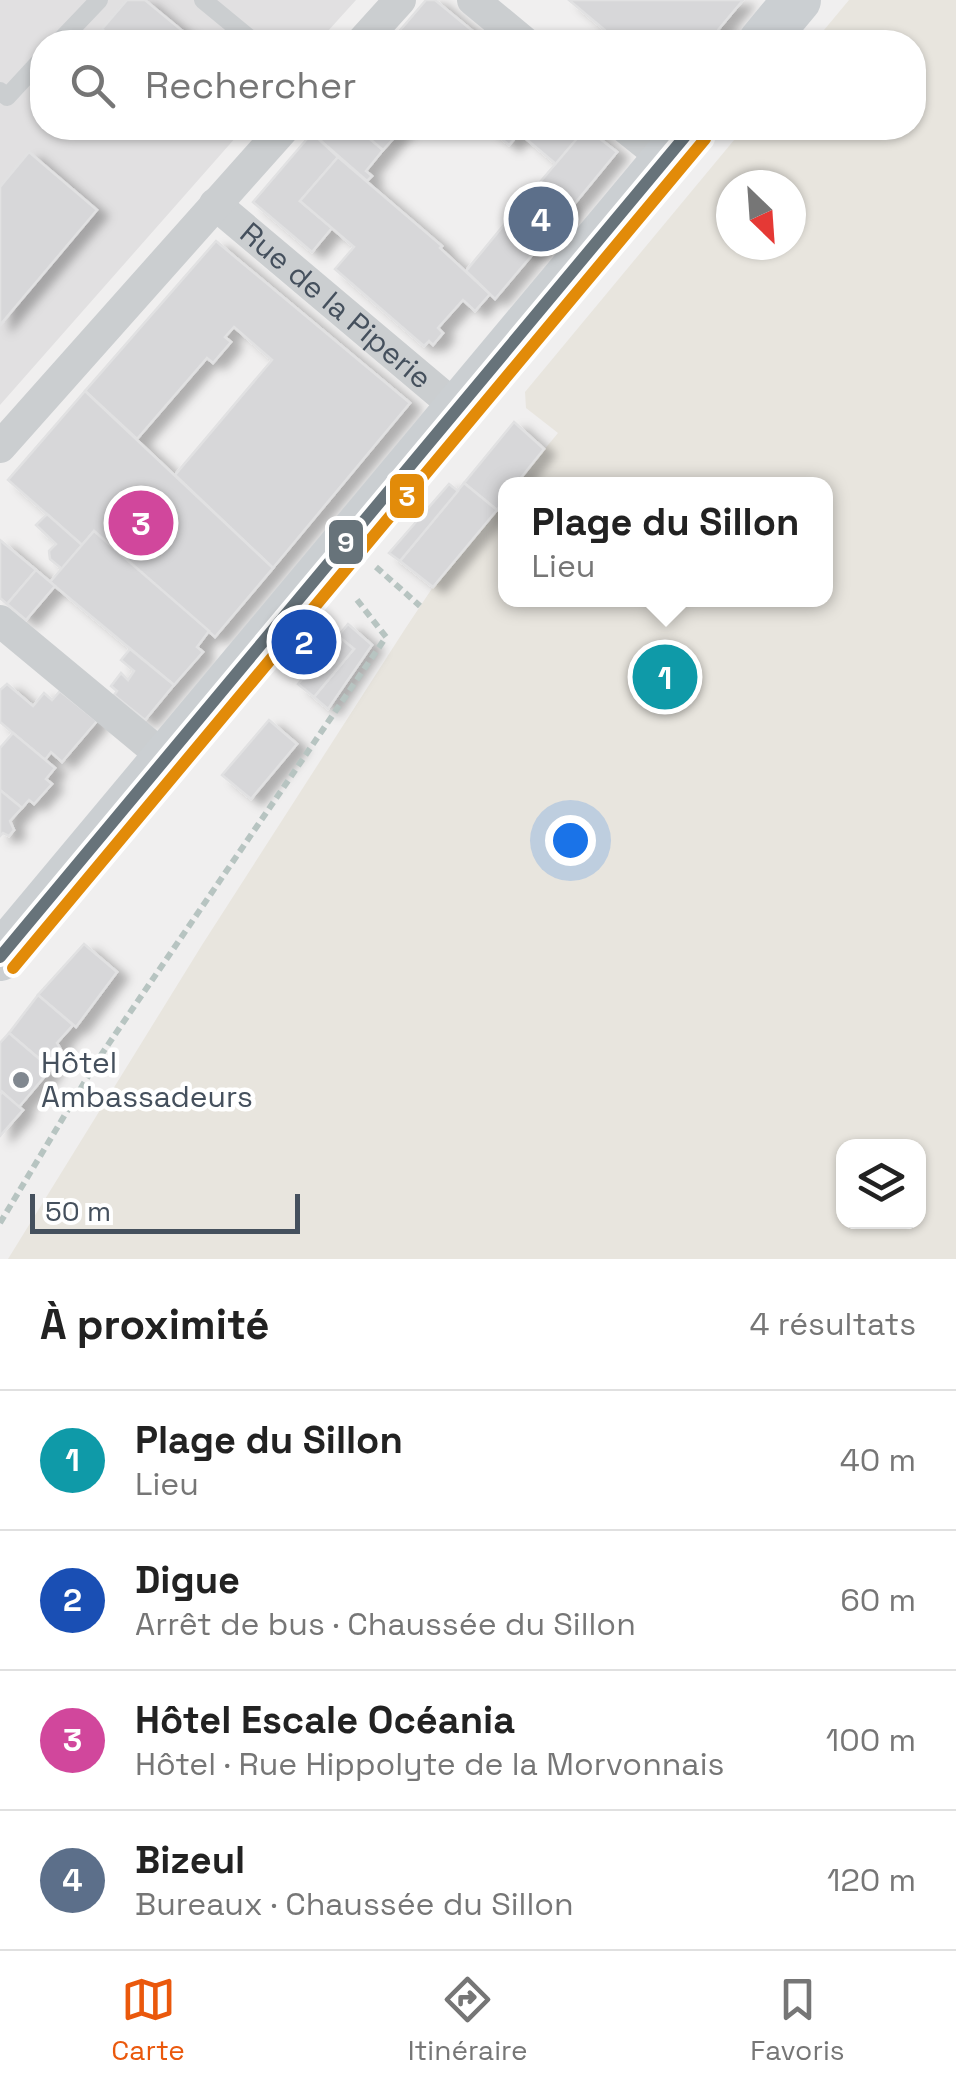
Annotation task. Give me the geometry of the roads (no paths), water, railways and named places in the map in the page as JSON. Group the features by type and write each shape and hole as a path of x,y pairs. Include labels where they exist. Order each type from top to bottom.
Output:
{"main road":[{"path":"772,30 797,0"},
{"path":"0,956 679,144"}],"street":[{"path":"373,30 400,0"},
{"path":"473,0 509,30"},
{"path":"0,447 273,140"},
{"name":"Rue de la Piperie","path":"215,204 456,407"},
{"path":"0,621 164,758"}],"lane":[{"path":"70,30 99,0"},
{"path":"203,0 239,30"},
{"path":"2,97 30,71"}],"place":[{"name":"Bizeul","path":"541,219"},
{"name":"Hôtel Escale Océania","path":"141,523"},
{"name":"Digue","path":"304,642"},
{"name":"Plage du Sillon","path":"665,677"},
{"name":"Hôtel Ambassadeurs","path":"21,1080"}]}
